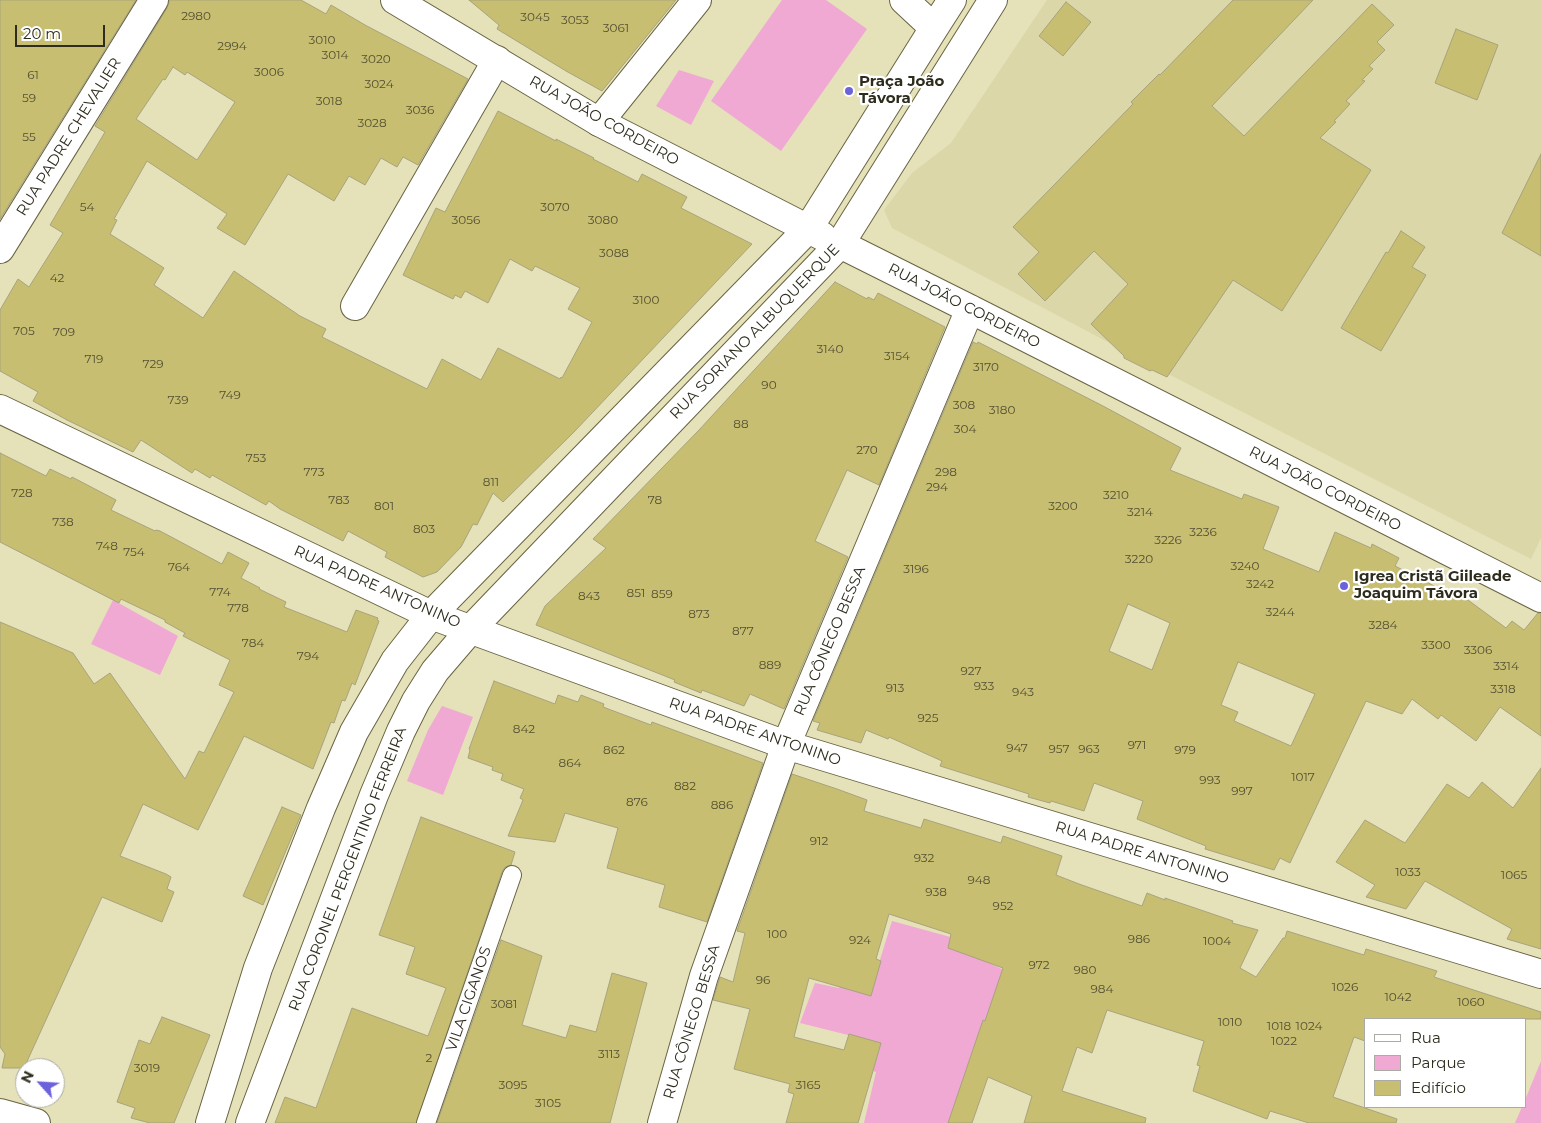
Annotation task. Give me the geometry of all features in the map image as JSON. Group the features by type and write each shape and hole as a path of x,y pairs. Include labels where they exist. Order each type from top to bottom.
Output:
{"street":[{"name":"RUA PADRE CHEVALIER","path":"0,249 154,0"},
{"name":"RUA JOÃO CORDEIRO","path":"395,0 599,122 1541,598"},
{"path":"599,122 697,0"},
{"path":"904,0 934,28"},
{"path":"210,1123 258,968 325,799 354,732 395,661 431,615 808,229 952,0"},
{"name":"RUA SORIANO ALBUQUERQUE","path":"471,629 840,244 993,0"},
{"path":"354,306 497,60"},
{"name":"RUA CÔNEGO BESSA","path":"662,1123 704,976 786,745 970,309"},
{"name":"RUA PADRE ANTONINO","path":"0,409 431,615 786,745 1541,974"},
{"name":"RUA CORONEL PERGENTINO FERREIRA","path":"250,1123 374,795 401,731 416,701 435,671 471,629"},
{"path":"0,1113 36,1123"}],"lane":[{"name":"VILA CIGANOS","path":"426,1123 512,875"}],"shaded area":[{"path":"1047,0 1541,0 1541,538 1531,559 1174,377 892,228 884,210 912,173 951,143"}],"green space":[{"path":"782,0 826,0 867,29 781,151 711,101"},
{"path":"679,70 714,81 691,125 656,106"},
{"path":"113,600 178,636 160,675 91,644"},
{"path":"442,706 473,717 443,795 407,781 428,730"},
{"path":"892,921 954,938 989,963 1004,970 949,1123 864,1123 876,1072 851,1064 860,1038 800,1023 815,983 839,988 851,954 879,963"},
{"path":"1541,1061 1541,1123 1515,1123 1522,1108 1526,1108 1526,1098"}],"building":[{"path":"0,0 136,0 0,219"},
{"path":"170,0 301,0 326,14 331,5 468,79 418,165 403,157 397,167 381,158 365,185 349,176 334,201 288,174 245,245 217,228 227,214 147,161 114,219 117,220 110,234 164,268 154,285 203,318 234,271 300,316 326,329 322,337 427,389 442,359 481,380 498,348 560,379 562,378 592,322 568,309 580,288 535,266 532,271 510,259 488,303 465,291 461,298 455,295 453,299 403,275 436,208 445,212 498,111 594,158 638,182 642,174 687,197 681,208 752,244 574,432 503,502 493,493 477,525 473,524 461,547 437,572 423,577 385,557 387,552 348,531 343,541 280,509 269,501 266,505 212,475 210,478 195,469 192,473 141,440 133,452 67,420 33,401 38,392 0,371 0,310 18,279 29,287 63,233 50,225 105,132 95,126 167,8","holes":["173,67 185,75 187,72 235,102 197,160 136,119"]},
{"path":"469,0 676,0 602,91 497,29 499,25"},
{"path":"1233,0 1313,0 1212,106 1244,136 1372,4 1394,25 1377,42 1385,50 1369,66 1373,69 1362,80 1365,81 1346,101 1350,104 1320,138 1371,170 1282,311 1233,280 1167,377 1124,358 1091,324 1128,284 1094,251 1045,301 1018,274 1039,252 1013,227 1133,104 1131,102"},
{"path":"1066,2 1091,22 1063,56 1039,36"},
{"path":"1456,29 1498,45 1477,100 1435,83"},
{"path":"1541,154 1541,256 1502,233"},
{"path":"1401,231 1425,247 1412,267 1426,275 1381,351 1341,328 1386,252 1388,253"},
{"path":"835,282 867,299 868,297 874,300 878,293 945,327 879,485 847,470 815,541 848,557 784,709 750,694 744,706 702,690 701,693 674,682 675,680 536,625 545,606 606,548 593,539 699,430"},
{"path":"973,342 977,344 978,342 1181,448 1170,470 1242,499 1244,494 1279,507 1263,549 1319,572 1335,532 1371,548 1372,544 1399,558 1395,566 1450,594 1453,589 1506,628 1512,621 1524,630 1538,613 1541,613 1541,736 1500,707 1476,741 1441,715 1438,719 1412,699 1402,714 1366,701 1290,863 1280,858 1274,870 1205,849 1206,846 1137,819 1143,801 1094,783 1084,811 1051,801 1050,803 1028,797 1029,794 940,766 942,761 889,737 888,739 866,730 861,743 817,730 820,723 813,721","holes":["1128,604 1170,623 1152,670 1109,651","1238,662 1315,694 1291,746 1234,721 1238,712 1221,705"]},
{"path":"0,453 46,476 50,469 71,479 72,477 116,500 111,510 155,531 160,531 222,564 228,552 249,563 241,578 286,602 284,607 347,632 356,610 378,618 377,620 379,621 355,685 352,683 345,701 342,700 334,723 331,722 313,769 244,736 198,830 143,804 120,856 171,877 167,889 174,892 162,922 102,897 29,1058 15,1058 15,1068 2,1068 5,1054 0,1047 0,622 73,653 94,684 110,673 185,779 199,751 204,753 234,692 219,685 230,660 183,636 185,633 165,622 165,620 121,599 119,603 0,542"},
{"path":"494,681 555,704 558,695 578,702 581,695 604,704 603,707 651,725 652,722 763,763 707,922 659,907 665,885 607,868 618,828 565,813 555,842 508,836 523,800 520,798 524,789 501,780 503,774 492,770 493,767 468,758 469,749"},
{"path":"1541,768 1541,949 1507,939 1512,929 1425,881 1406,909 1366,897 1375,885 1336,862 1365,820 1405,843 1447,784 1469,798 1482,782 1513,808"},
{"path":"792,774 867,800 864,811 921,828 924,819 1001,843 1003,836 1062,856 1056,875 1142,906 1147,893 1233,921 1232,923 1258,930 1240,968 1256,977 1283,938 1285,938 1287,931 1364,955 1366,949 1437,971 1434,977 1541,1012 1541,1019 1364,1018 1364,1041 1354,1037 1333,1097 1397,1119 1396,1123 1309,1123 1270,1111 1267,1119 1193,1091 1200,1066 1197,1065 1204,1041 1107,1010 1092,1053 1077,1047 1062,1091 1146,1118 1145,1123 1024,1123 1032,1096 988,1077 972,1123 948,1123 1003,968 948,948 951,934 889,914 876,959 881,961 871,996 809,978 794,1037 844,1050 849,1034 881,1043 858,1123 786,1123 794,1094 788,1092 790,1084 734,1069 750,1009 713,1000 720,977 733,982 745,933 737,931"},
{"path":"282,807 301,815 263,905 243,896"},
{"path":"421,817 515,852 511,865 505,867 502,872 416,1123 275,1123 285,1097 316,1108 352,1008 428,1036 446,988 406,974 415,947 379,935"},
{"path":"501,940 542,956 522,1025 566,1038 570,1025 596,1032 612,973 647,983 610,1123 437,1123"},
{"path":"162,1017 210,1035 174,1123 150,1123 131,1118 135,1108 117,1102 139,1040 150,1044"}],"place":[{"name":"Praça João Távora","path":"849,91"},
{"name":"Igrea Cristã Giileade Joaquim Távora","path":"1344,586"}]}
